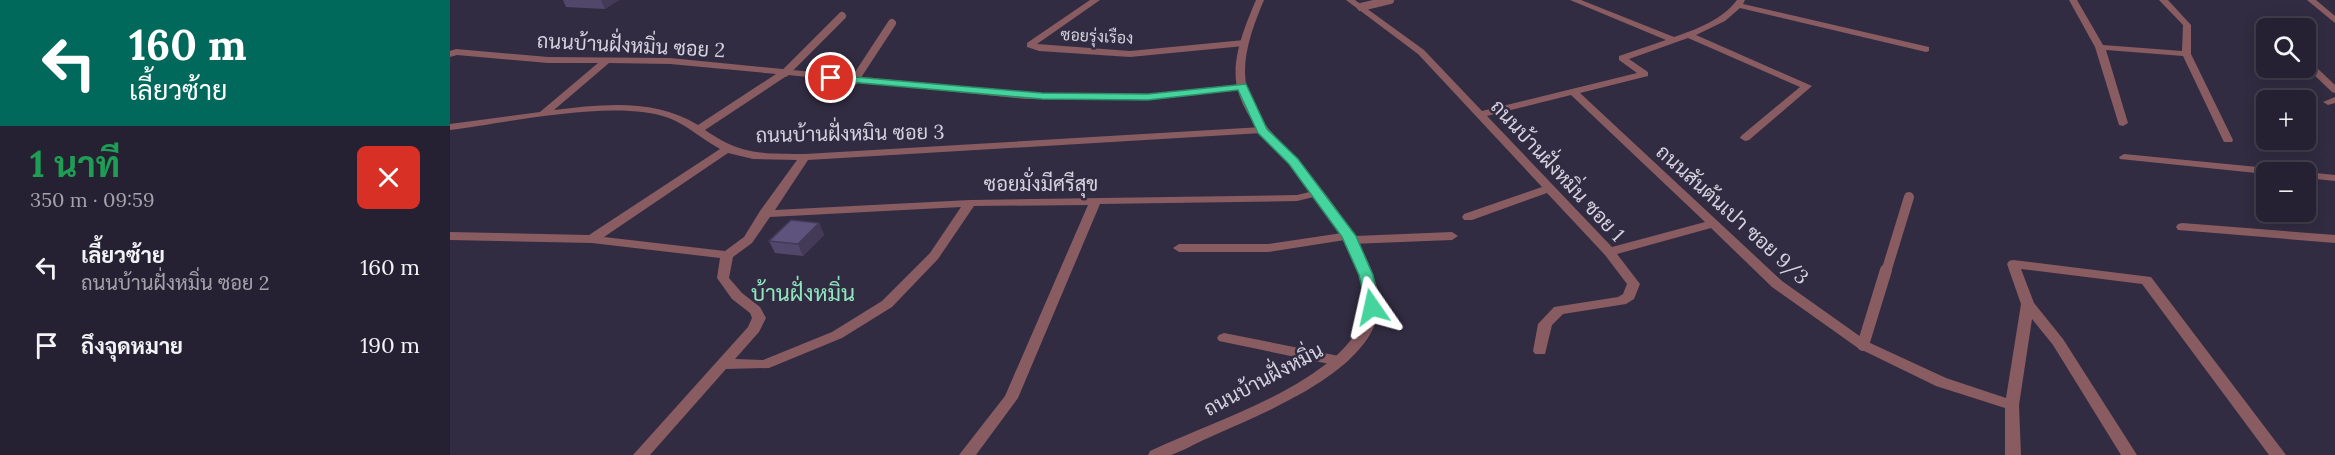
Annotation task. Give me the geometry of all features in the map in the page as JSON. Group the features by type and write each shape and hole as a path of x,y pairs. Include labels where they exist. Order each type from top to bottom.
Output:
{"street":[{"name":"ซอยรุ่งเรือง","path":"1096,0 1030,45 1130,54 1244,42"},
{"name":"ถนนบ้านฝั่งหมิ่น","path":"1156,455 1248,413 1302,385 1339,361 1364,332 1372,307 1366,275 1350,238 1318,193 1262,130 1242,87 1244,42 1260,0"},
{"name":"ถนนบ้านฝั่งหมิ่น ซอย 1","path":"1350,0 1422,52 1629,276 1634,290 1621,301 1559,310 1545,324 1540,351"},
{"path":"1574,0 1673,40"},
{"path":"2073,0 2100,47 2123,123"},
{"path":"2163,0 2187,25 2187,54 2228,140"},
{"path":"2311,0 2335,20"},
{"path":"1481,114 1645,74 1622,58 1691,36 1739,3 1926,49"},
{"path":"1691,36 1807,86 1744,138"},
{"path":"2100,47 2187,54"},
{"name":"ถนนบ้านฝั่งหมิ่น ซอย 2","path":"450,54 456,52 548,60 670,61 854,81 1042,96 1148,97 1242,87"},
{"path":"542,116 607,60"},
{"path":"2316,72 2335,90"},
{"path":"699,129 785,73"},
{"name":"ถนนสันต้นเปา ซอย 9/3","path":"1572,91 1777,285 1863,345 1941,382 2012,405"},
{"name":"ถนนบ้านฝั่งหมิน ซอย 3","path":"450,127 597,109 629,109 664,113 699,129 736,153 805,157 1262,130"},
{"path":"592,239 728,148"},
{"path":"450,236 592,239 727,255 748,240 805,157"},
{"path":"2124,157 2256,170"},
{"path":"2316,176 2335,178"},
{"path":"1468,217 1547,189"},
{"name":"ซอยมั่งมีศรีสุข","path":"764,214 970,203 1297,198 1318,193"},
{"path":"967,455 1011,398 1095,202"},
{"path":"725,364 764,365 837,335 887,304 934,256 970,203"},
{"path":"1609,252 1712,224"},
{"path":"2182,227 2335,239"},
{"path":"1179,248 1268,248 1350,238 1452,236"},
{"path":"641,455 725,364 754,329 759,318 755,310 737,296 723,278 727,255"},
{"path":"2129,455 2058,342 2028,304 2013,264 2145,280 2278,455"},
{"path":"2013,455 2012,405 2028,304"},
{"path":"1224,338 1339,361"}],"lane":[{"path":"1361,7 1390,0"},
{"path":"785,73 842,16"},
{"path":"854,81 892,23"},
{"path":"1863,345 1909,197"}],"building":[{"path":"791,220 819,223 798,244 769,241"}],"district":[{"name":"บ้านฝั่งหมิ่น","path":"803,293"}],"route":[{"path":"831,78 1026,96 1148,97 1242,87 1262,130 1293,162 1349,236 1366,275 1372,307"}]}
